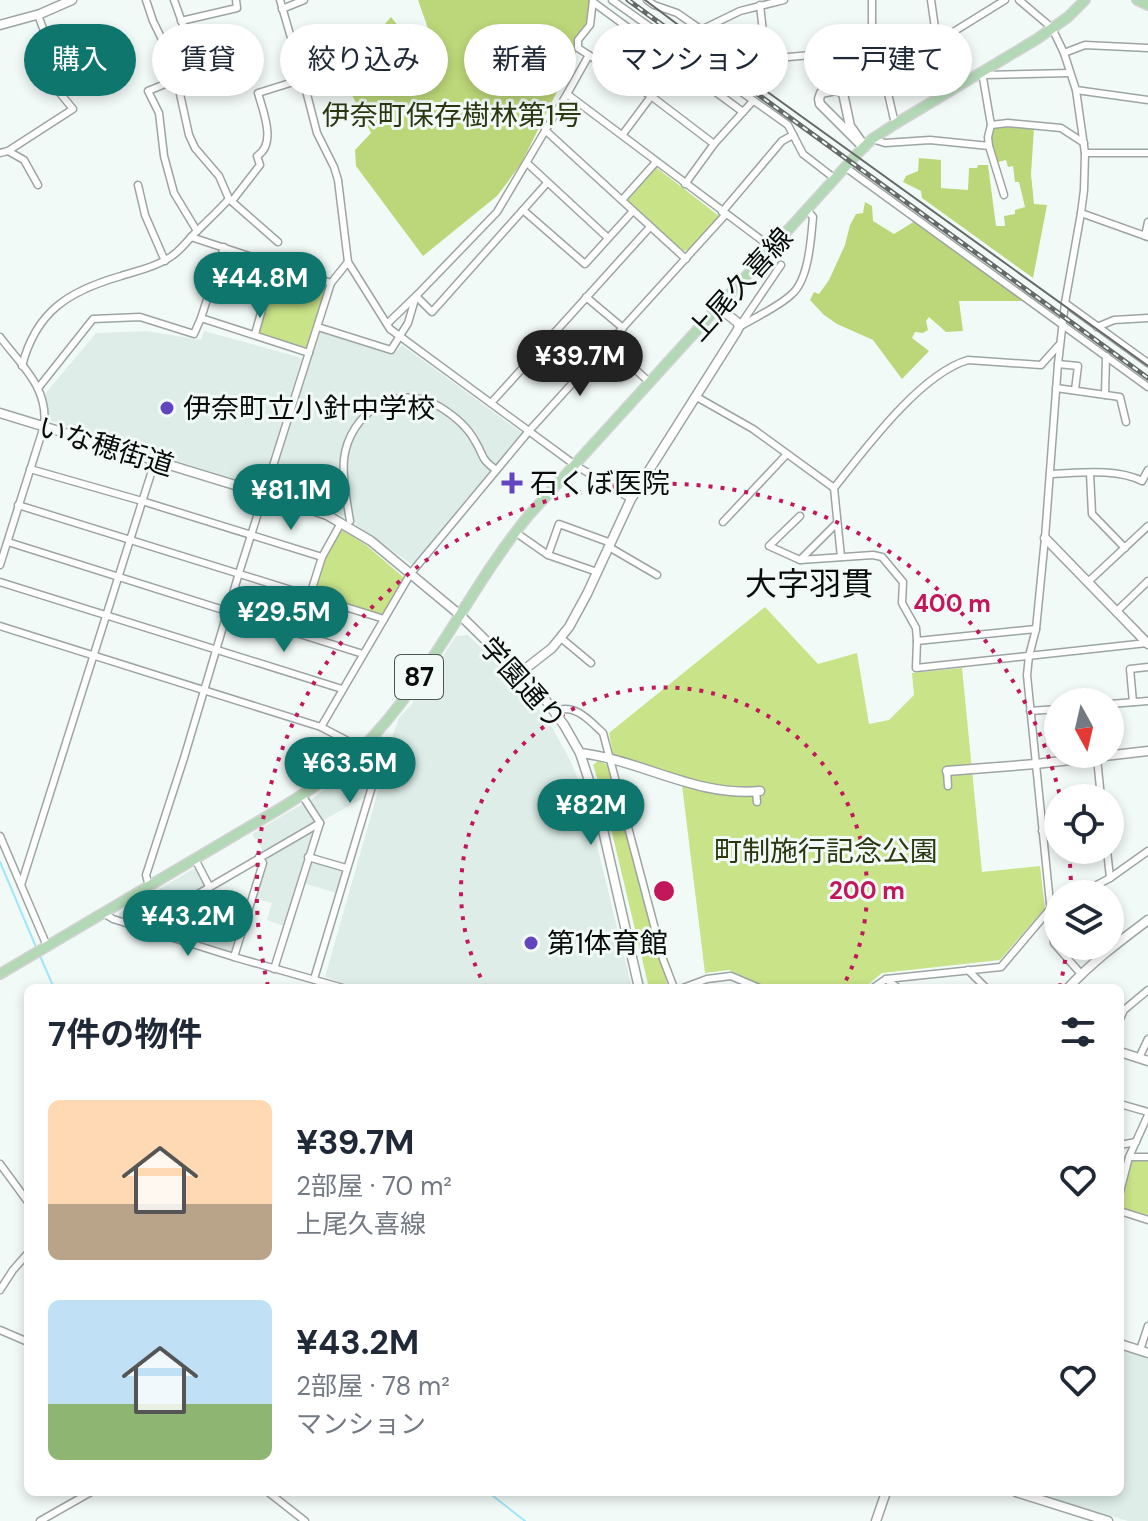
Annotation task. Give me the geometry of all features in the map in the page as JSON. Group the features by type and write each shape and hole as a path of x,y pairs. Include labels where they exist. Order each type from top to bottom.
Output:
{"main road":[{"name":"上尾久喜線","path":"0,974 333,774 374,735 415,683 515,532 868,143 895,124 983,74 1068,17 1085,0"},
{"path":"1137,0 1148,5"}],"street":[{"path":"0,25 38,15 71,0"},
{"path":"146,0 156,24"},
{"path":"174,0 182,24"},
{"path":"181,21 237,8 236,0"},
{"path":"280,0 286,24"},
{"path":"282,9 304,0"},
{"path":"612,0 646,24"},
{"path":"647,0 677,13 693,24"},
{"path":"736,0 740,11"},
{"path":"713,24 740,11 784,0"},
{"path":"872,0 872,24"},
{"path":"931,0 934,24"},
{"path":"966,24 1005,0"},
{"path":"1019,0 1052,28 1064,53 1076,90 1085,153 1081,213 1062,325 1036,629 1027,675 1047,880"},
{"path":"592,57 578,48 578,40 590,25 593,1 624,24"},
{"path":"760,5 762,24"},
{"path":"4,152 73,109 59,92 44,51 47,39 38,15"},
{"path":"1064,53 1085,45 1148,48"},
{"path":"576,78 589,55"},
{"path":"1004,195 989,146 991,125 983,74 1070,73"},
{"path":"22,366 30,342 46,317 70,295 165,261 180,251 230,200 260,165 257,156 264,152 268,144 258,93 280,86"},
{"path":"152,89 148,91 159,113 164,156 174,193 197,231"},
{"path":"868,143 851,129 843,93 836,90 820,96 820,104 859,143 868,143 885,143 930,140 989,146"},
{"path":"1076,90 1148,100"},
{"path":"181,96 195,148 219,176 230,200 278,242"},
{"path":"307,96 317,133 338,180 348,262 390,329 575,465 631,499"},
{"path":"387,324 497,212 566,96"},
{"path":"570,96 772,248"},
{"path":"623,134 651,96 714,144"},
{"path":"721,96 743,112"},
{"path":"747,96 788,125 803,154 834,178"},
{"path":"889,96 895,124"},
{"path":"685,184 714,144 753,101"},
{"path":"831,116 847,113"},
{"path":"991,125 1008,123 1061,128 1084,143"},
{"path":"545,130 686,259"},
{"path":"321,727 411,573 529,431 686,259 782,141 793,135"},
{"path":"4,152 24,160 38,185"},
{"path":"1085,153 1148,153"},
{"path":"622,200 656,162"},
{"path":"527,163 608,238"},
{"path":"845,167 1148,387"},
{"path":"416,296 432,312 547,183"},
{"path":"138,185 145,215 165,261"},
{"path":"523,210 585,264 633,211"},
{"path":"739,327 792,295 800,285 810,247 813,217 807,210"},
{"path":"1081,213 1147,236 1148,222"},
{"path":"491,403 650,227"},
{"path":"191,237 331,283"},
{"path":"39,387 93,319 140,317 194,334 224,247"},
{"path":"149,886 146,875 331,283 348,262"},
{"path":"255,334 275,264"},
{"path":"520,673 561,638 578,611 631,499 781,265"},
{"path":"318,327 391,350 408,323 416,296"},
{"path":"586,297 623,328"},
{"path":"1065,303 1148,363"},
{"path":"718,307 739,327"},
{"path":"201,318 309,353"},
{"path":"1097,327 1114,320 1148,318"},
{"path":"0,337 39,387 45,416 0,565"},
{"path":"608,344 649,382"},
{"path":"841,557 834,488 914,394 958,363 968,360 1041,365 1060,344"},
{"path":"1105,395 1106,356"},
{"path":"1058,364 1078,366 1075,390"},
{"path":"1056,388 1120,397 1126,422"},
{"path":"695,396 753,429 834,488"},
{"path":"310,595 322,557 345,522 344,459 347,447 361,421 384,401 405,397 438,406 463,424 476,441 483,460 496,470"},
{"name":"いな穂街道","path":"0,413 345,522 460,615"},
{"path":"723,522 787,454"},
{"path":"21,885 155,461"},
{"path":"30,469 322,557"},
{"path":"1050,474 1131,475 1142,481 1148,470"},
{"path":"1090,473 1092,514 1125,548"},
{"path":"18,505 384,619"},
{"path":"800,516 769,546 800,560 882,557 903,582 902,603 916,628 916,668 1148,643"},
{"path":"800,560 837,523"},
{"path":"548,555 559,524 610,545 657,575"},
{"path":"1089,581 1148,526"},
{"path":"515,532 548,555 597,572"},
{"path":"1045,538 1148,643"},
{"path":"8,542 363,654"},
{"path":"1117,611 1148,581"},
{"path":"0,582 342,689"},
{"name":"学園通り","path":"460,615 555,711 580,753 598,808 638,984"},
{"path":"0,626 321,727 361,748"},
{"path":"917,641 1036,629"},
{"path":"561,638 591,663"},
{"path":"1133,702 1130,669 1148,667"},
{"path":"1124,703 1148,701"},
{"path":"555,711 565,707 574,710 603,733 663,959 672,984"},
{"path":"1030,711 1044,710"},
{"path":"314,979 383,750 374,735"},
{"path":"1124,754 1148,751"},
{"path":"580,753 610,758 690,784 736,792 758,791 757,802"},
{"path":"948,786 947,771 1044,763"},
{"path":"302,795 320,823"},
{"path":"274,969 320,823"},
{"path":"151,931 155,919 320,823"},
{"path":"0,836 46,946"},
{"path":"1106,880 1148,851"},
{"path":"234,957 263,863 259,857"},
{"path":"308,857 346,868"},
{"path":"193,944 209,886 195,859"},
{"path":"1108,864 1110,878"},
{"path":"103,913 113,919 234,957 330,984"},
{"path":"879,984 886,979 1001,967 1044,916"},
{"path":"1072,984 1148,920"},
{"path":"1069,960 1081,974"},
{"path":"968,970 982,984"},
{"path":"694,984 731,976 750,984"},
{"path":"886,979 893,984"},
{"path":"1124,1010 1148,990"},
{"path":"1124,1053 1144,1060 1148,1039"},
{"path":"1124,1105 1148,1114 1124,1176"},
{"path":"1124,1144 1136,1142"},
{"path":"1129,1157 1148,1157"},
{"path":"0,1164 24,1197"},
{"path":"1124,1212 1148,1220"},
{"path":"0,1290 24,1258"},
{"path":"1124,1345 1144,1352 1148,1326"},
{"path":"0,1330 24,1340"},
{"path":"40,1521 84,1496"},
{"path":"273,1496 305,1521"},
{"path":"876,1521 885,1496"},
{"path":"1029,1496 1108,1521"}],"shaded area":[{"name":"伊奈町立小針中学校","path":"147,331 201,340 204,331 302,358 262,488 51,421 44,395 96,333"},
{"path":"322,331 393,355 402,345 522,433 414,564 348,519 270,488"},
{"path":"468,635 522,688 548,720 570,760 584,793 631,984 346,984 325,977 399,718 411,705 456,636"},
{"path":"369,752 378,755 365,797 322,821 311,800"},
{"path":"306,804 314,822 263,851 252,834"},
{"path":"309,831 313,834 284,926 267,920 272,903 254,898 267,857"},
{"path":"312,861 341,869 343,873 336,893 303,883"},
{"path":"196,869 204,886 153,916 147,926 119,917 119,913"},
{"path":"174,911 197,917 192,937 188,939 155,928 158,920"},
{"path":"202,921 237,932 231,952 198,942"},
{"path":"1124,1351 1148,1359 1148,1521 1128,1521 1044,1496 1124,1496"}],"green space":[{"name":"伊奈町保存樹林第1号","path":"418,0 591,0 590,25 576,53 576,24 464,24 464,96 555,96 521,164 497,196 423,256 356,166 355,150 371,133 352,96 448,96 448,24 426,24"},
{"name":"伊奈町保存樹林第1号","path":"391,17 397,24 385,24"},
{"path":"993,127 1034,128 1031,174 1034,204 1047,205 1033,278 922,198 921,191 903,182 906,176 918,171 919,158 941,160 941,188 968,190 969,168 988,165 996,226 1005,226 1004,216 1015,214 1015,210 1025,207 1019,182 1015,182 1013,166 1008,167 1006,160 998,162 990,142"},
{"path":"654,168 719,216 688,250 683,251 628,202"},
{"path":"865,202 872,206 873,221 894,234 915,221 1019,294 1024,301 959,301 963,331 946,332 929,317 926,321 928,330 915,332 912,338 929,351 902,379 873,340 837,324 810,300 814,292 819,294 829,280 845,245 850,225 856,214 863,213"},
{"path":"279,269 326,284 308,348 259,334 275,271"},
{"path":"340,531 366,545 403,577 385,613 315,593 324,556"},
{"name":"町制施行記念公園","path":"765,607 818,664 857,653 869,724 889,720 914,695 912,673 962,668 982,872 1040,866 1044,909 1000,960 882,973 869,984 759,984 729,970 705,973 681,777 613,754 609,733"},
{"path":"598,761 608,765 667,984 648,984 593,765"},
{"path":"1129,1157 1148,1157 1148,1220 1124,1212 1124,1176"}],"waterway":[{"path":"0,862 36,947"},
{"path":"40,956 52,984"},
{"path":"493,1496 525,1521"}],"tram line":[{"path":"645,0 1148,366"}],"railway":[{"path":"628,0 1148,378"}],"place":[{"name":"伊奈町立小針中学校","path":"167,408"},
{"name":"石くぼ医院","path":"512,483"},
{"name":"第1体育館","path":"531,943"}],"district":[{"name":"大字羽貫","path":"809,584"}]}
